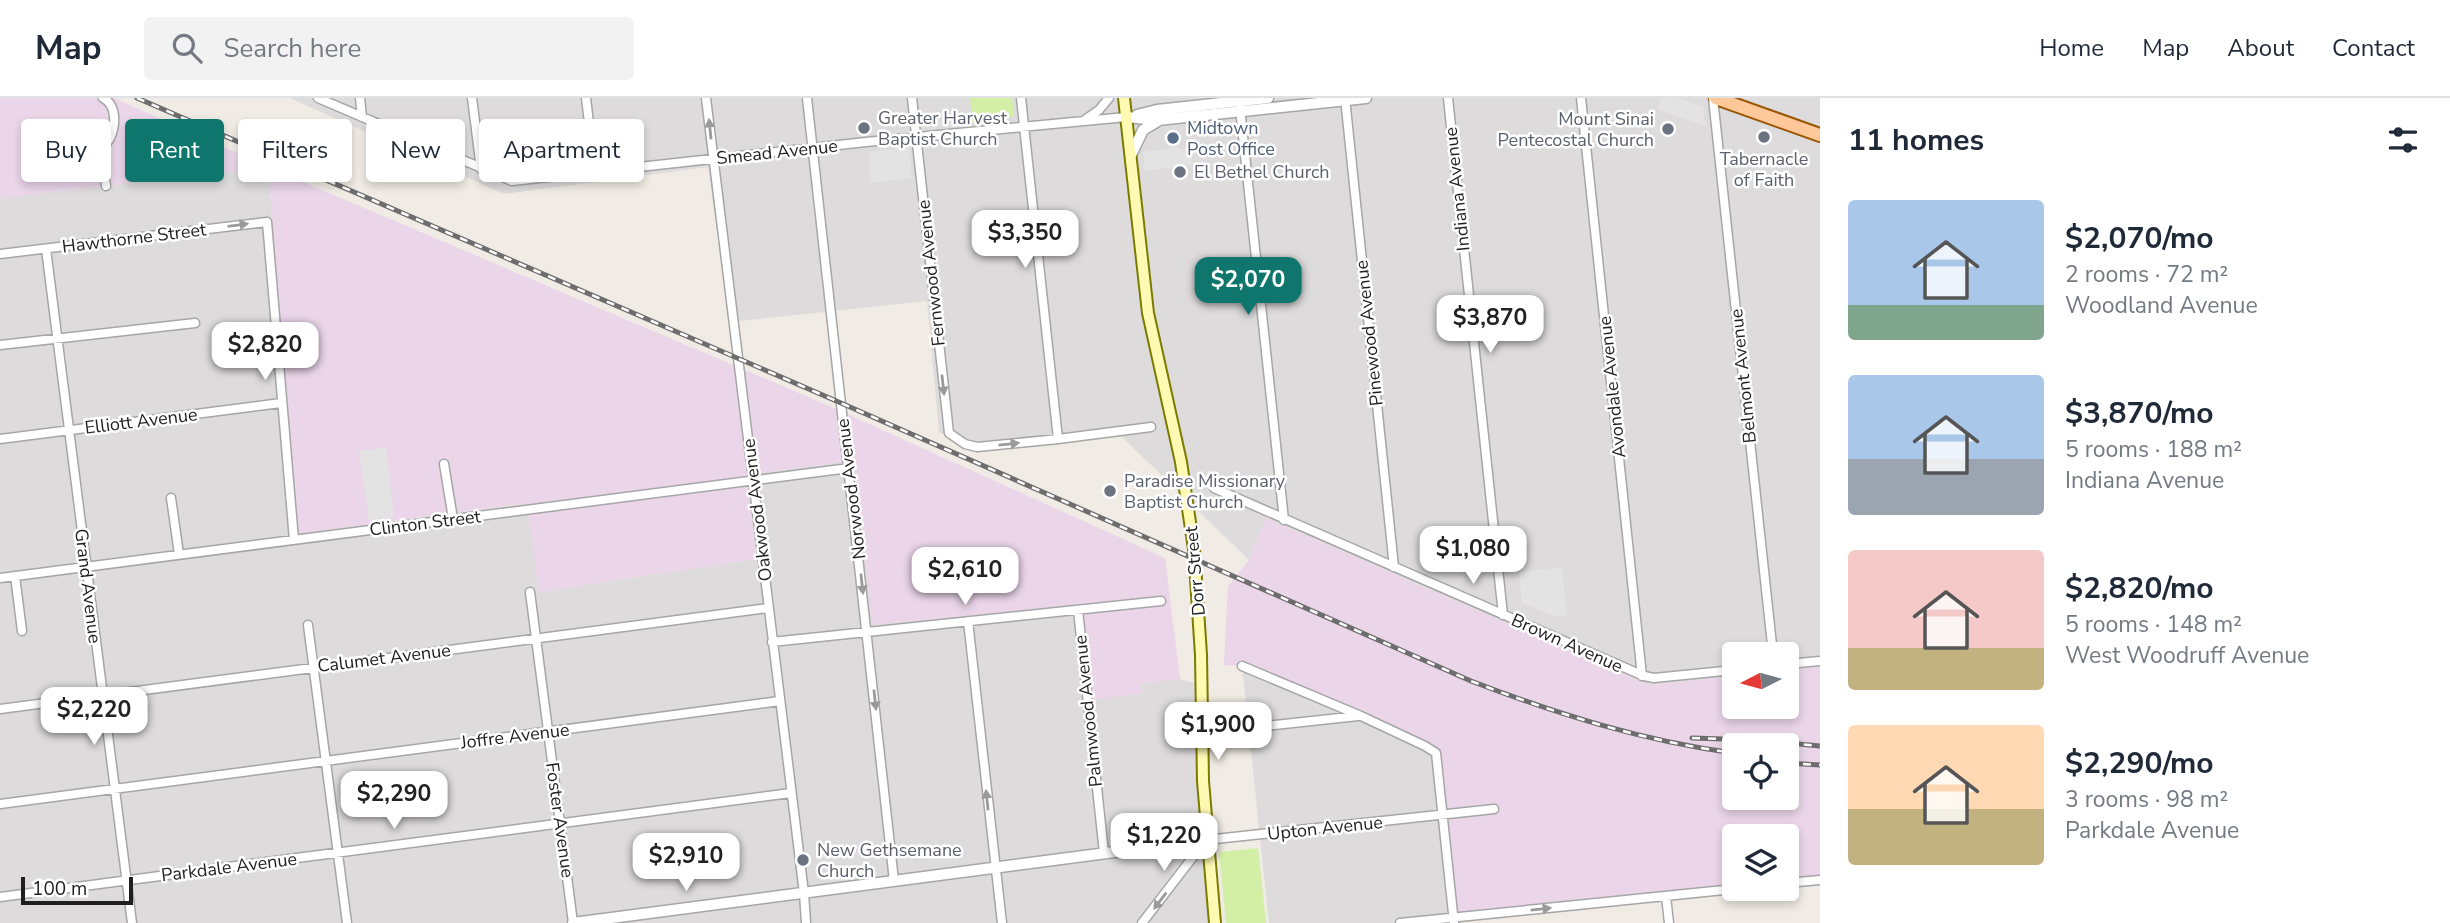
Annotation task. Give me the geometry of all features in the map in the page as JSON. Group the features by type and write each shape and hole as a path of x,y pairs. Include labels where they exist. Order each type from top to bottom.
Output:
{"main road":[{"name":"Dorr Street","path":"1124,98 1150,323 1190,514 1200,640 1206,840 1215,923"},
{"path":"1715,98 1820,135"}],"street":[{"path":"103,98 109,101 114,110 112,134 102,150 106,186"},
{"name":"Smead Avenue","path":"318,98 479,168"},
{"path":"360,98 362,117"},
{"path":"472,98 479,153"},
{"path":"586,98 589,119"},
{"name":"Oakwood Avenue","path":"706,98 806,923"},
{"name":"Norwood Avenue","path":"807,98 894,881"},
{"name":"Fernwood Avenue","path":"912,98 947,427 952,436 960,442 977,447 1058,439"},
{"path":"1021,98 1058,439 1151,427"},
{"path":"1084,121 1109,98"},
{"name":"Smead Avenue","path":"1126,117 1158,121 1268,98"},
{"name":"Smead Avenue","path":"644,167 1126,117 1157,110 1240,103 1366,98"},
{"name":"Indiana Avenue","path":"1448,98 1503,615"},
{"name":"Avondale Avenue","path":"1581,98 1642,676"},
{"name":"Belmont Avenue","path":"1715,98 1772,642"},
{"name":"Pinewood Avenue","path":"1345,99 1394,567"},
{"path":"1240,103 1284,520"},
{"path":"1131,155 1143,130 1158,121"},
{"name":"Hawthorne Street","path":"0,254 267,222 281,403"},
{"name":"Grand Avenue","path":"46,249 132,923"},
{"path":"0,345 195,323"},
{"path":"281,403 294,540"},
{"name":"Elliott Avenue","path":"0,439 281,403"},
{"path":"444,464 453,519"},
{"name":"Clinton Street","path":"0,578 849,468"},
{"name":"Brown Avenue","path":"1214,488 1642,676 1654,678 1722,671"},
{"path":"171,498 179,554"},
{"path":"15,576 22,631"},
{"name":"Foster Avenue","path":"530,592 573,923"},
{"path":"772,642 1161,601"},
{"name":"Calumet Avenue","path":"0,709 768,608"},
{"name":"Palmwood Avenue","path":"1078,610 1104,853"},
{"path":"968,621 1002,923"},
{"path":"308,625 347,923"},
{"path":"1799,663 1820,661"},
{"path":"1242,666 1361,716 1436,753 1454,920"},
{"name":"Joffre Avenue","path":"0,804 780,701"},
{"path":"1202,733 1361,716"},
{"name":"Parkdale Avenue","path":"0,897 791,793"},
{"name":"Upton Avenue","path":"573,923 1206,840 1494,810"},
{"path":"1142,923 1206,840"},
{"path":"1799,882 1820,880"},
{"path":"1401,923 1454,920 1722,890"},
{"path":"1666,896 1669,923"}],"shaded area":[{"path":"0,98 114,98 161,119 125,119 125,182 138,182 0,198"},
{"path":"290,98 1820,98 1820,667 1799,669 1799,642 1722,642 1722,677 1648,685 1266,518 1249,560 1114,429 961,443 939,432 927,301 730,322 708,167 644,175 644,119 479,119 479,182 595,182 504,194 465,177 465,119 366,119 366,132 352,126 352,119 337,119"},
{"path":"1661,98 1678,98 1703,107 1705,126 1657,109"},
{"path":"224,147 238,154 238,170 224,172"},
{"path":"909,147 912,178 871,183 869,152"},
{"path":"1191,148 1192,165 1145,171 1143,152"},
{"path":"238,170 238,182 269,182 297,534 528,503 539,592 756,559 747,475 855,460 872,625 1080,605 1141,694 1139,684 1180,679 1201,685 1215,923 0,923 0,198 138,182 224,182 224,172"},
{"path":"269,182 303,182 834,408 1165,558 1180,679 1140,684 1141,694 1090,700 1080,605 872,625 855,460 747,475 756,559 539,592 527,503 297,534"},
{"path":"386,447 394,517 369,520 359,451"},
{"path":"1266,518 1648,685 1722,677 1722,719 1799,719 1799,669 1820,667 1820,879 1799,882 1799,824 1722,824 1722,889 1454,917 1436,753 1242,666 1224,665 1228,586 1249,560"},
{"path":"1562,567 1567,616 1556,617 1522,603 1519,572"},
{"path":"1242,666 1436,753 1454,923 1269,923"}],"green space":[{"path":"970,98 1012,98 1014,117 972,122"},
{"path":"1258,848 1266,923 1226,923 1219,852"}],"railway":[{"path":"137,98 841,403 1471,681 1633,734 1722,751"},
{"path":"1692,738 1820,746"},
{"path":"1799,764 1820,765"}],"place":[{"name":"Greater Harvest Baptist Church","path":"864,128"},
{"name":"Mount Sinai Pentecostal Church","path":"1668,129"},
{"name":"Tabernacle of Faith","path":"1764,137"},
{"name":"Midtown Post Office","path":"1173,138"},
{"name":"El Bethel Church","path":"1180,172"},
{"name":"Paradise Missionary Baptist Church","path":"1110,491"},
{"name":"New Gethsemane Church","path":"803,860"}]}
